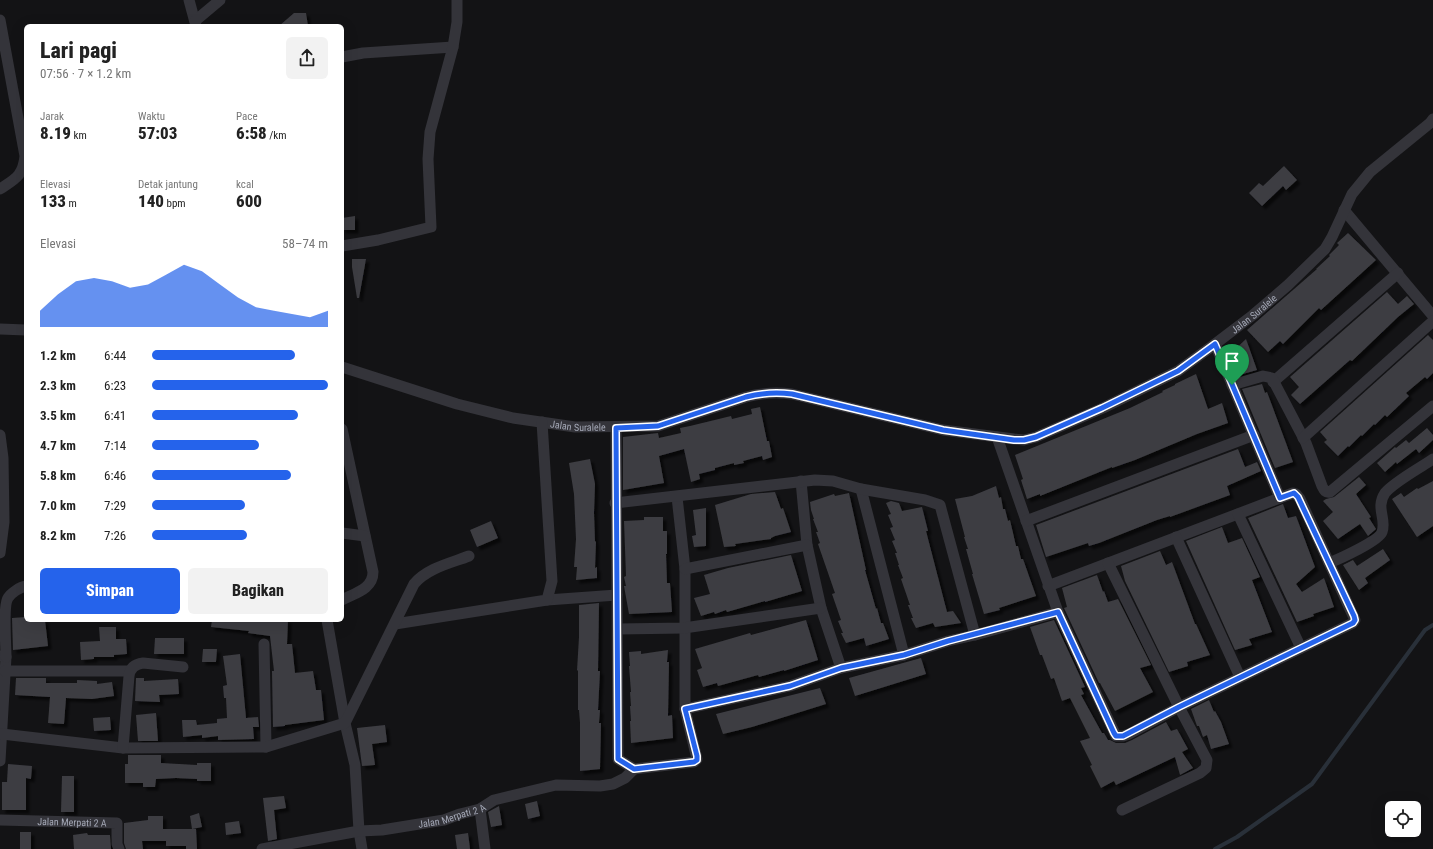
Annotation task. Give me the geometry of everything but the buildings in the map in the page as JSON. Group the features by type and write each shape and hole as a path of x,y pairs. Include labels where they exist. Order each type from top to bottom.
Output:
{"street":[{"path":"188,0 195,24 220,0"},
{"path":"344,246 431,227 428,159 430,132 453,47 457,22 457,0"},
{"path":"0,20 24,156 24,167 17,178 0,189"},
{"path":"344,57 363,53 453,47"},
{"name":"Jalan Suralele","path":"344,368 457,404 513,418 575,427 616,428 658,426 746,397 760,394 778,393 792,394 943,430 1014,440 1024,440 1036,437 1102,408 1178,371 1253,315 1288,285 1325,249 1352,194 1370,172 1433,119"},
{"path":"1344,210 1433,316"},
{"path":"1274,382 1398,273"},
{"path":"1303,438 1433,321"},
{"path":"0,329 24,330"},
{"path":"1215,344 1280,498"},
{"path":"1232,385 1263,376 1272,378 1303,438 1324,491 1330,492 1433,406"},
{"path":"542,422 552,581 548,600"},
{"path":"616,428 615,503 618,629 618,759 634,769 696,762 697,756 685,709 685,569 677,497"},
{"path":"0,435 3,458 4,522 0,553"},
{"path":"1026,521 1254,435"},
{"path":"997,437 1048,586 1058,612 1116,736 1129,734 1179,707 1354,621 1354,616 1296,494 1291,493 1048,586"},
{"path":"344,438 372,564 373,578 367,587 344,599"},
{"path":"1329,563 1353,552 1379,537 1382,533 1383,527 1380,509 1382,498 1386,492 1395,484 1433,459"},
{"path":"615,503 815,480 833,481 861,489 925,500 940,505 975,635"},
{"path":"801,481 807,545 821,608 841,668"},
{"path":"861,489 904,655"},
{"path":"1238,514 1301,648"},
{"path":"344,533 365,536"},
{"path":"1176,537 1240,677"},
{"path":"685,569 807,545"},
{"path":"2,734 124,748 266,747 345,723 414,584 419,578 427,573 469,556"},
{"path":"1108,563 1179,707 1207,760 1206,768 1200,773 1122,810"},
{"path":"0,761 5,671 3,657 6,609 4,597 24,587"},
{"path":"394,624 548,600 617,595"},
{"path":"618,629 684,628 821,608"},
{"path":"685,709 790,686 841,668 904,655 948,641 1058,612"},
{"path":"327,622 345,723 355,765 359,831 362,849"},
{"path":"264,644 266,747"},
{"path":"124,748 129,672 133,667 143,663 183,667"},
{"path":"5,671 129,672"},
{"name":"Jalan Merpati 2 A","path":"262,849 359,831 382,830 444,820 480,809 494,800 556,785 600,786 613,784 625,778 634,769"},
{"path":"480,809 485,849"},
{"name":"Jalan Merpati 2 A","path":"0,820 117,823 117,844 119,849"}],"waterway":[{"path":"1215,849 1237,837 1312,784 1425,630 1433,625"}],"route":[{"path":"1215,344 1232,385 1280,498 1291,493 1296,494 1298,497 1354,616 1355,620 1353,623 1179,707 1123,736 1116,736 1114,733 1058,612 948,641 904,655 841,668 790,686 685,709 697,756 696,762 634,769 618,759 618,629 615,503 616,428 658,426 678,421 746,397 760,394 778,393 792,394 943,430 1014,440 1024,440 1036,437 1102,408 1178,371 1215,344"}]}
